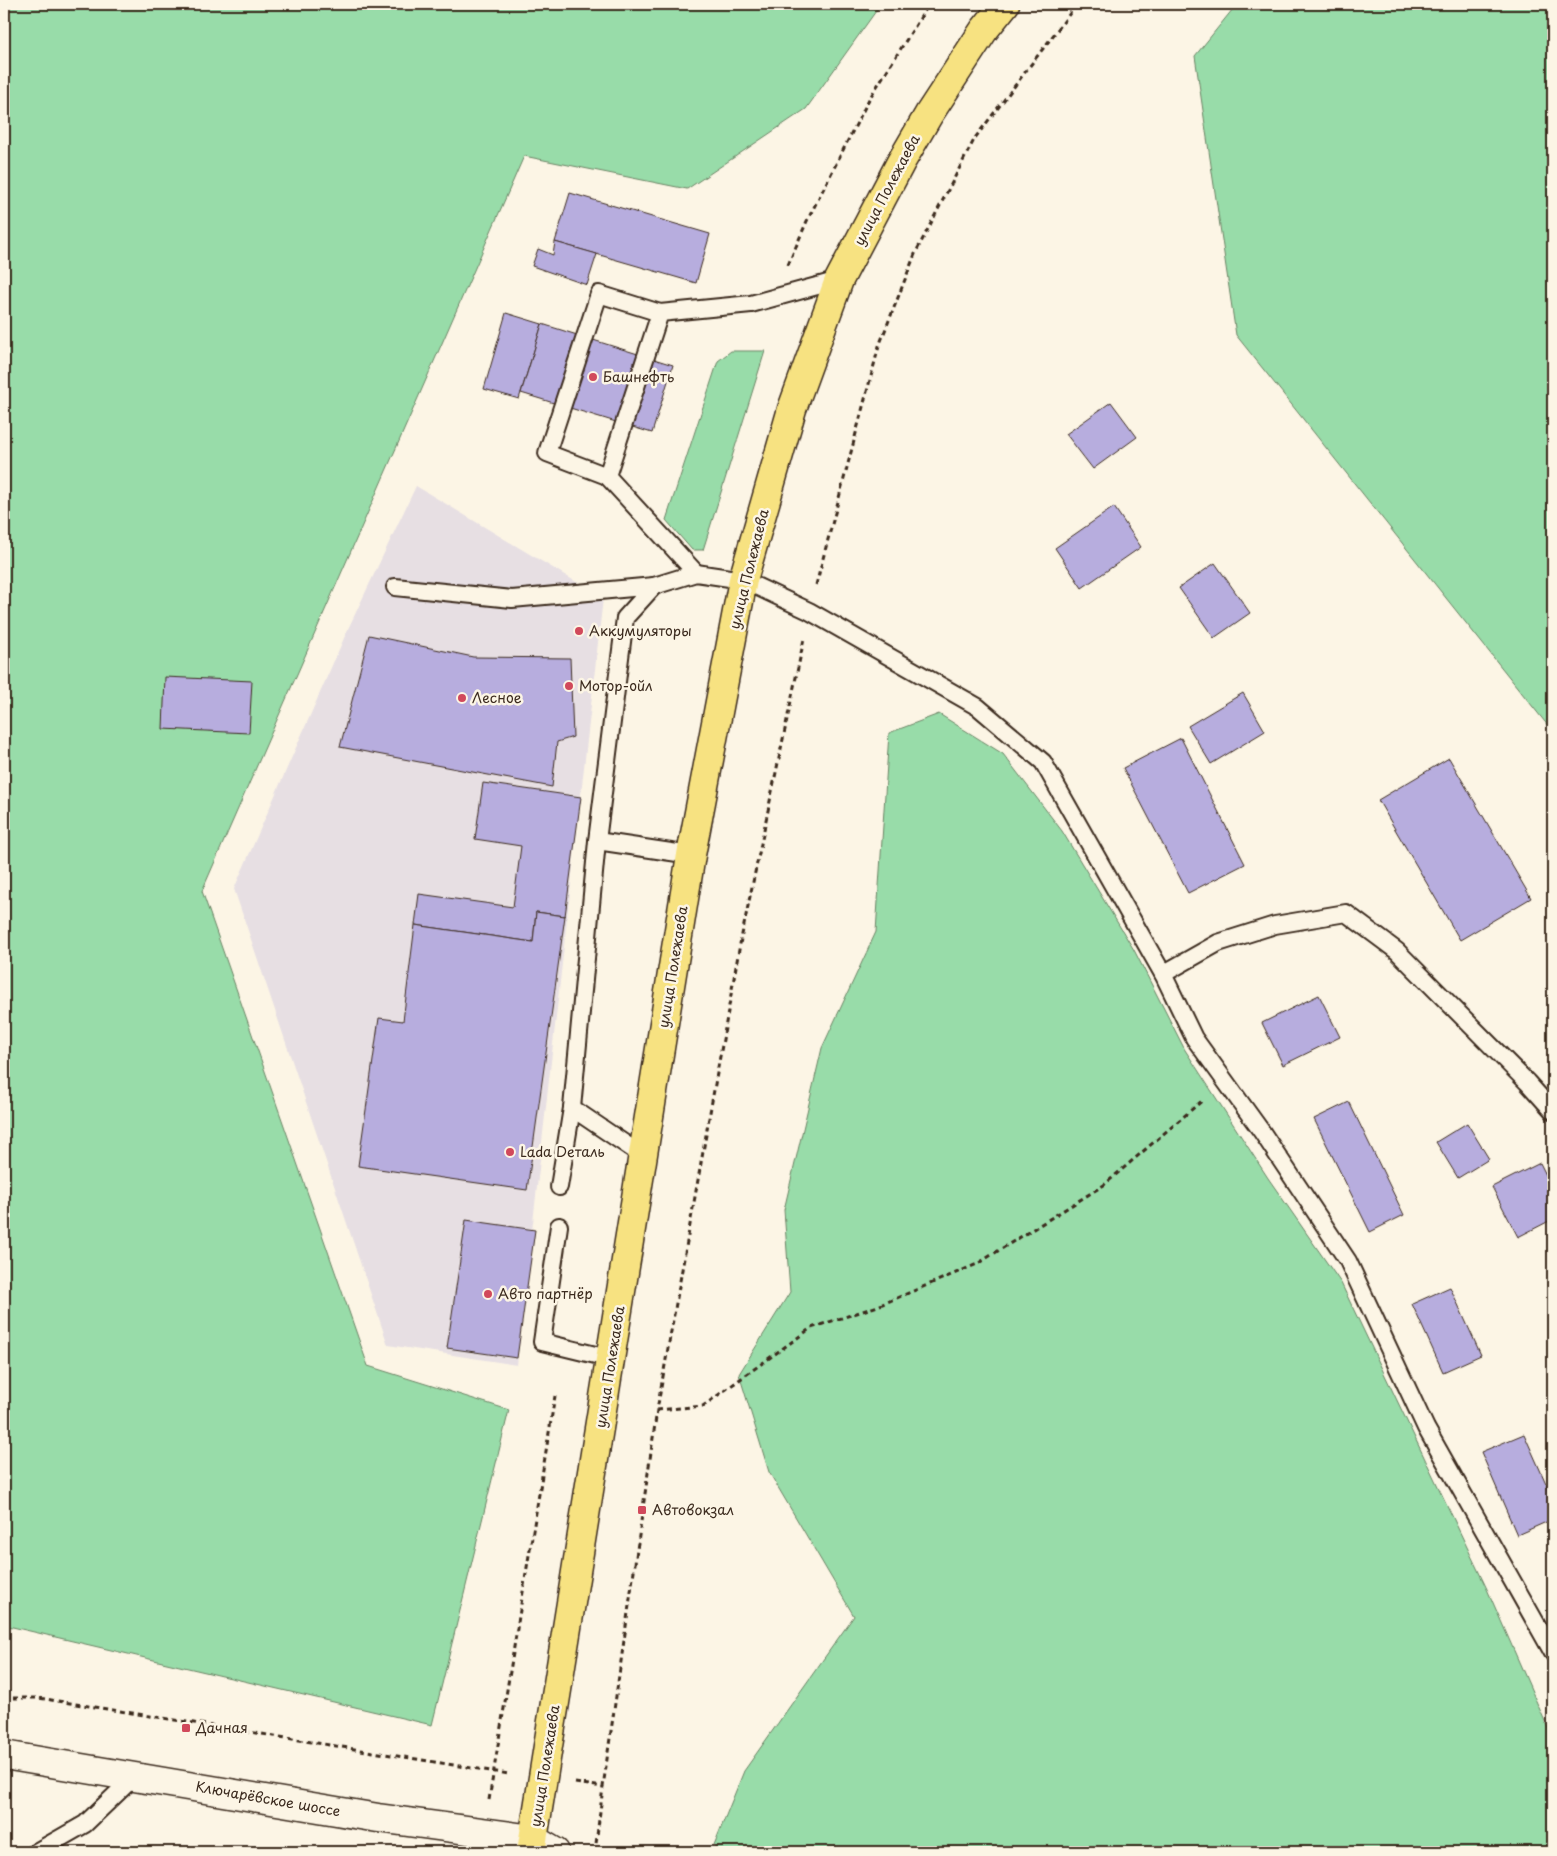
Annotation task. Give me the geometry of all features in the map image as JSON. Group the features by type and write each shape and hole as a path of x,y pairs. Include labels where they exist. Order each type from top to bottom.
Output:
{"main road":[{"name":"улица Полежаева","path":"540,1848 542,1778 612,1359 691,856 743,580 792,409 839,280 901,162 929,114 984,30 1006,4"}],"street":[{"name":"Ключарёвское шоссе","path":"4,1755 378,1818 483,1832 540,1848"}],"lane":[{"path":"696,573 607,476 547,452 599,294 660,313 751,304 839,280"},
{"path":"607,476 660,313"},
{"path":"395,587 512,599 654,586 696,573 743,580 810,612 978,707 1043,762 1163,974 1194,1038 1262,1132 1348,1261 1426,1428 1553,1653"},
{"path":"559,1187 572,1108 597,841 625,618 654,586"},
{"path":"597,841 691,856"},
{"path":"1163,974 1218,943 1276,925 1346,913 1397,951 1527,1082 1553,1111"},
{"path":"572,1108 643,1156"},
{"path":"559,1226 542,1342 612,1359"},
{"path":"36,1852 85,1824 134,1777"}],"path":[{"path":"774,298 807,221 870,99 929,4"},
{"path":"595,1852 657,1410 740,944 810,612 879,346 915,254 975,138 1077,4"},
{"path":"657,1410 703,1406 811,1328 878,1306 977,1264 1104,1185 1225,1081"},
{"path":"483,1832 555,1396"},
{"path":"4,1698 39,1698 603,1788"}],"shaded area":[{"path":"416,486 603,598 517,1365 388,1345 234,889 348,629"}],"green space":[{"path":"4,4 881,4 806,109 687,189 524,156 202,891 368,1366 509,1410 432,1725 4,1625"},
{"path":"1237,4 1553,4 1553,732 1236,335 1195,56"},
{"path":"731,351 765,351 703,550 692,550 666,520 718,361"},
{"path":"939,714 1003,754 1062,831 1134,950 1185,1050 1268,1178 1341,1283 1487,1589 1551,1735 1553,1741 1553,1836 1549,1852 719,1852 714,1845 744,1771 854,1616 769,1472 739,1374 790,1292 784,1210 822,1048 876,932 889,733"}],"building":[{"path":"570,193 710,234 696,283 555,242"},
{"path":"555,242 597,254 587,285 532,266 538,249 553,255"},
{"path":"506,313 542,324 519,399 484,389"},
{"path":"542,324 673,365 652,433 521,393"},
{"path":"1111,402 1137,437 1093,469 1066,434"},
{"path":"1114,507 1141,547 1082,588 1055,548"},
{"path":"1215,563 1250,613 1214,638 1179,588"},
{"name":"Лесное","path":"369,635 473,657 570,658 573,737 557,742 552,787 340,747"},
{"path":"165,677 252,681 249,733 163,729"},
{"path":"1243,693 1265,731 1211,764 1188,726"},
{"path":"1181,738 1245,864 1188,893 1123,768"},
{"path":"1449,758 1531,898 1460,940 1378,800"},
{"path":"483,783 581,797 565,916 536,912 533,942 415,925 419,894 513,907 521,846 475,839"},
{"path":"536,912 565,916 527,1190 358,1166 379,1018 403,1021 415,925 533,942"},
{"path":"1319,995 1340,1037 1283,1065 1262,1023"},
{"path":"1349,1102 1404,1215 1370,1232 1314,1119"},
{"path":"1467,1123 1489,1159 1458,1178 1436,1142"},
{"path":"1540,1163 1553,1189 1553,1219 1518,1237 1492,1187"},
{"path":"466,1220 535,1230 517,1358 447,1348"},
{"path":"1450,1287 1481,1355 1443,1372 1412,1304"},
{"path":"1524,1434 1553,1499 1553,1519 1517,1535 1481,1452"}],"place":[{"name":"Башнефть","path":"593,377"},
{"name":"Аккумуляторы","path":"579,631"},
{"name":"Мотор-ойл","path":"569,686"},
{"name":"Лесное","path":"462,698"},
{"name":"Lada Dеталь","path":"510,1152"},
{"name":"Авто партнёр","path":"488,1294"},
{"name":"Автовокзал","path":"642,1510"},
{"name":"Дачная","path":"186,1728"}]}
